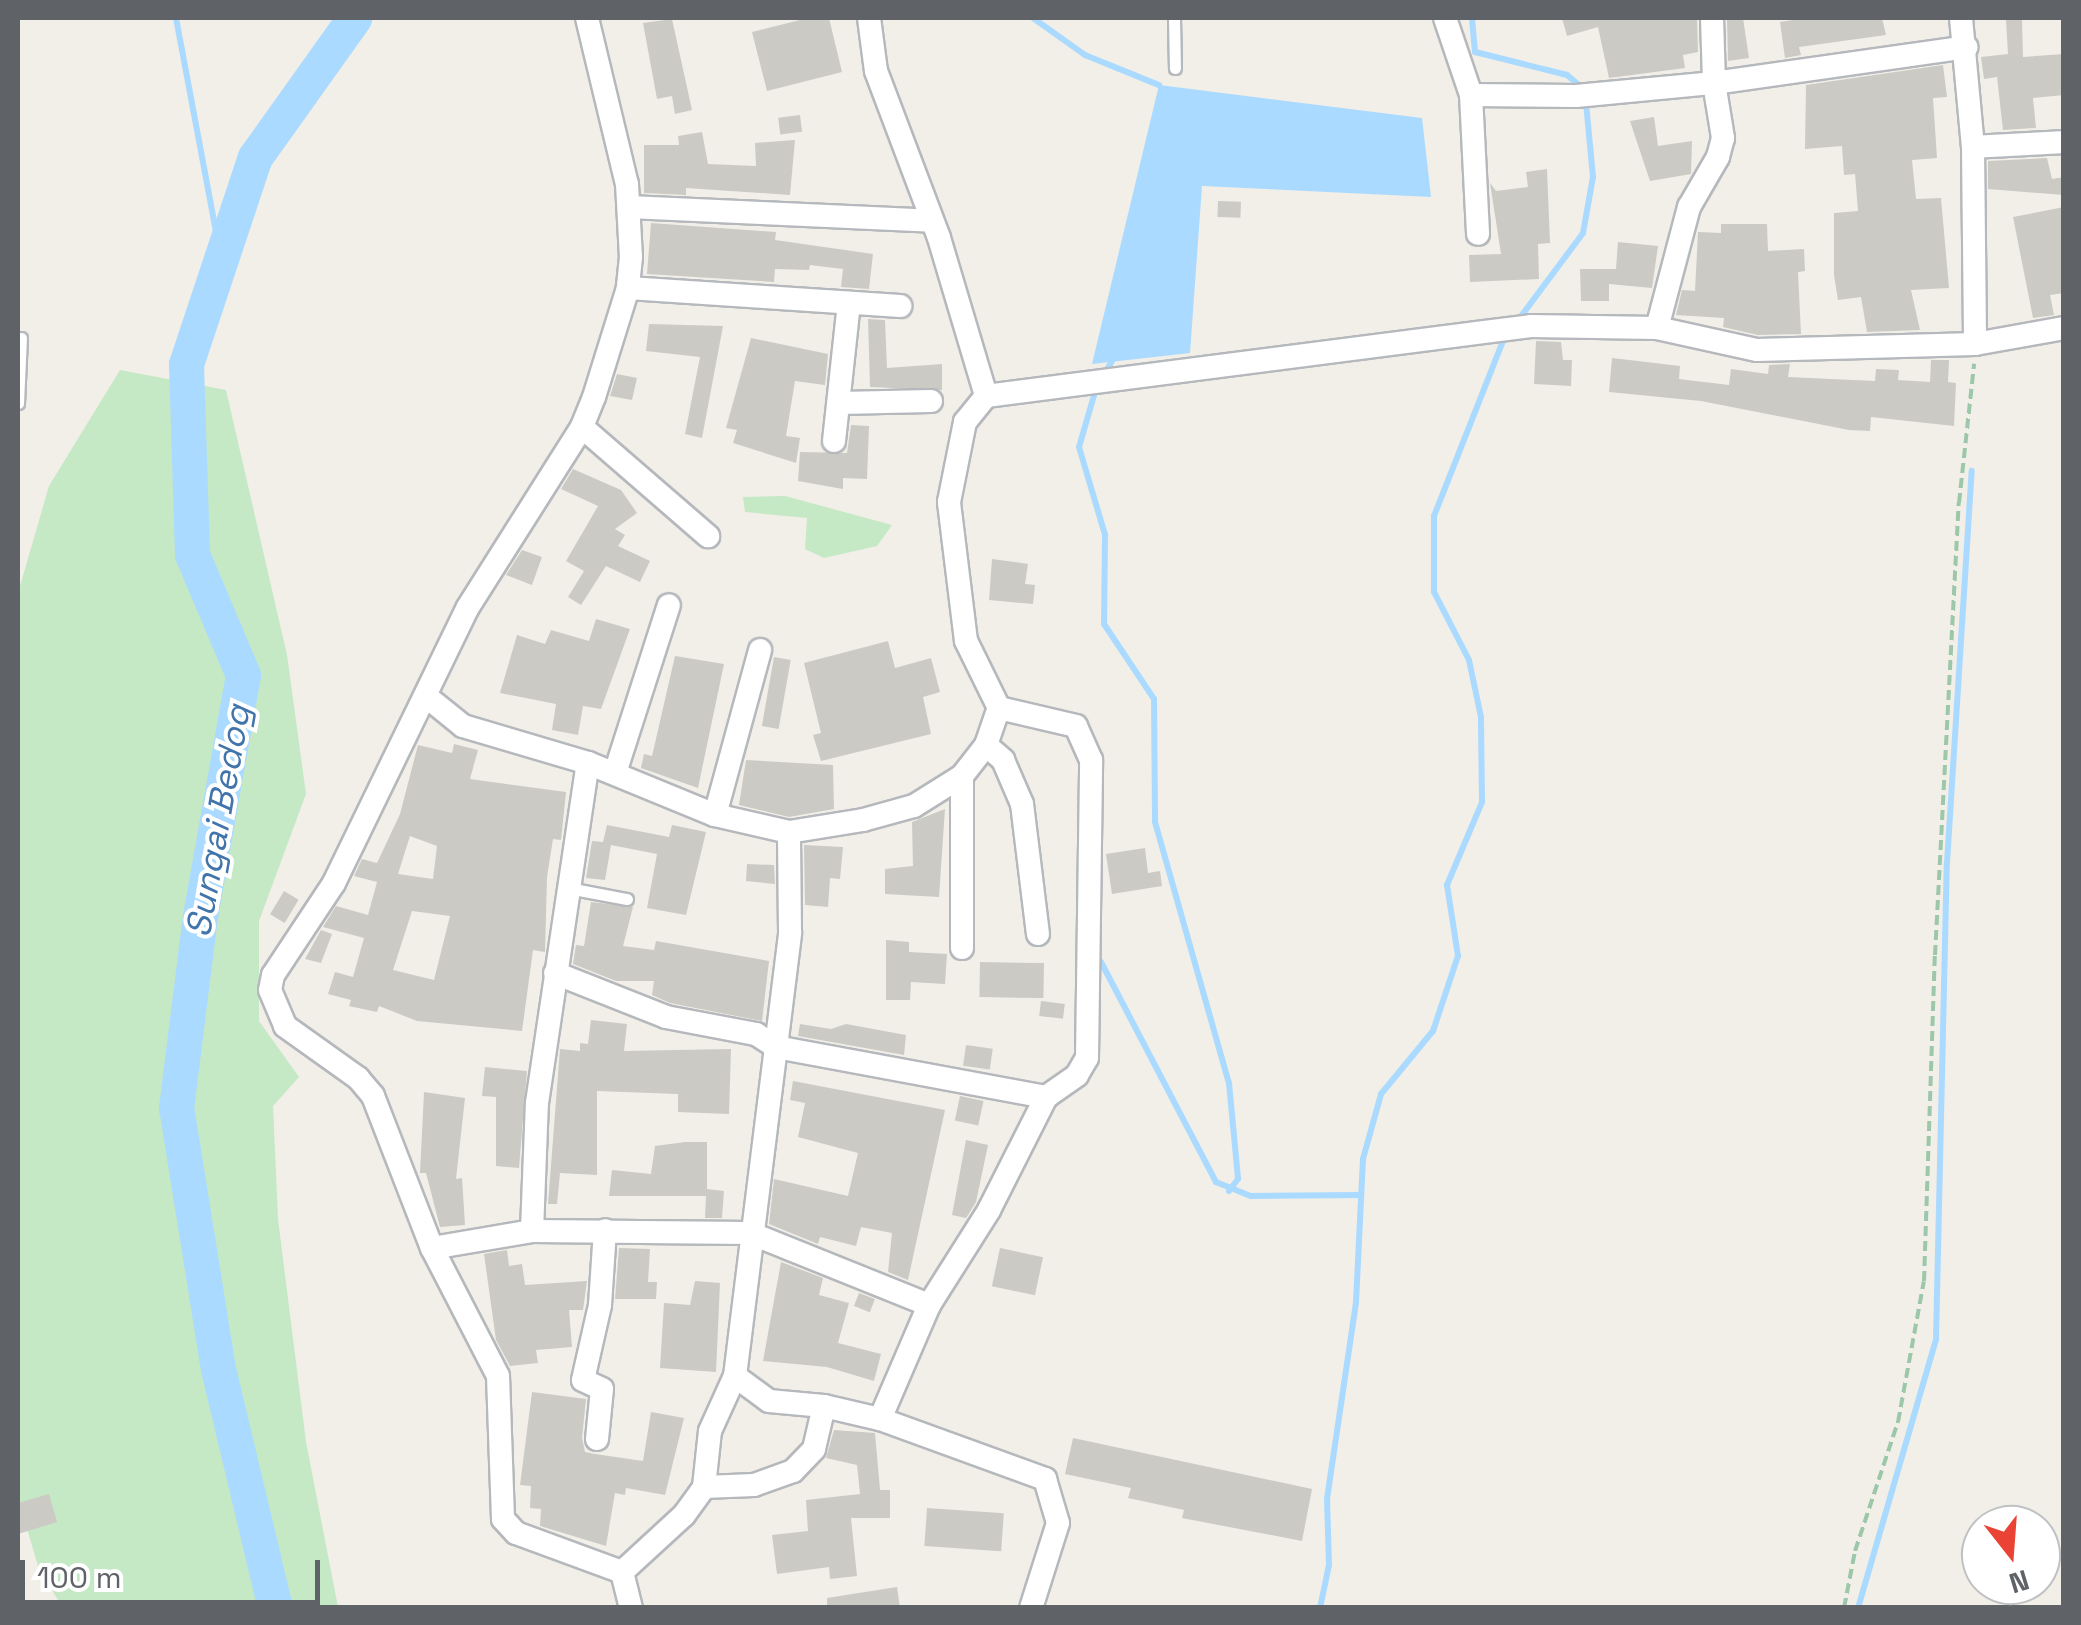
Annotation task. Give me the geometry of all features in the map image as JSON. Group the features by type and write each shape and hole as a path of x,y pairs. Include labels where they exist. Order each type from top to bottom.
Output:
{"street":[{"path":"587,18 629,207 628,288 582,427 496,560 334,882 273,975 270,990 285,1026 358,1078 372,1096 432,1248 502,1388 503,1519 516,1532 622,1572"},
{"path":"869,18 876,71 932,221 986,396"},
{"path":"1445,18 1471,95 1478,234"},
{"path":"1657,328 1689,207 1718,157 1723,138 1714,82 1712,18"},
{"path":"1961,18 1973,148 1976,344"},
{"path":"1471,95 1600,94 1966,47"},
{"path":"1973,148 2064,142"},
{"path":"629,207 932,221"},
{"path":"628,288 900,306"},
{"path":"834,441 848,303"},
{"path":"426,697 464,726 588,763 715,816 789,832 914,806 962,776 986,745 999,708 966,640 948,502 965,422 986,396 1531,326 1657,328 1757,350 1976,344 2064,328"},
{"path":"839,402 931,401"},
{"path":"582,427 708,536"},
{"path":"615,773 668,605"},
{"path":"715,816 760,650"},
{"path":"880,1419 929,1305 989,1210 1046,1097 1077,1075 1087,1058 1090,760 1076,726 999,708"},
{"path":"986,745 1014,778 1022,804 1038,934"},
{"path":"532,1231 537,1103 588,763"},
{"path":"962,776 962,948"},
{"path":"622,1572 704,1487 710,1431 735,1376 790,932 789,832"},
{"path":"555,974 666,1017 756,1034 776,1047 1046,1097"},
{"path":"598,1439 602,1389 582,1380 600,1305 605,1230"},
{"path":"432,1248 532,1231 750,1233 929,1305"},
{"path":"735,1376 768,1400 824,1406 880,1419 1028,1471 1052,1487 1058,1523 1030,1608"},
{"path":"704,1487 754,1485 793,1471 814,1449 824,1406"},
{"path":"622,1572 632,1608"}],"lane":[{"path":"1174,18 1175,68"},
{"path":"18,403 21,338"},
{"path":"568,888 627,898"}],"path":[{"path":"1844,1608 1856,1551 1898,1422 1924,1281 1959,504 1976,344"}],"green space":[{"path":"120,370 226,390 287,655 306,794 259,921 259,1021 299,1077 273,1106 278,1219 306,1442 338,1607 62,1607 38,1566 18,1498 18,593 49,486"},
{"path":"784,496 892,525 877,546 824,558 805,549 807,518 745,512 743,497"}],"water":[{"path":"1159,85 1422,118 1431,197 1202,186 1190,353 1092,364"}],"building":[{"path":"808,18 829,18 842,72 767,91 752,32"},
{"path":"1562,18 1697,18 1698,52 1683,55 1685,68 1609,78 1598,27 1567,36"},
{"path":"1727,18 1743,18 1749,58 1728,61"},
{"path":"1805,18 1882,18 1886,35 1799,47 1801,55 1785,58 1780,22"},
{"path":"672,19 692,110 675,114 672,96 657,99 643,23"},
{"path":"2022,19 2023,57 2064,54 2064,95 2033,98 2036,128 2003,130 1997,77 1984,79 1981,57 2008,54 2006,20"},
{"path":"1943,65 1947,97 1933,98 1937,158 1912,160 1916,199 1941,198 1949,288 1911,290 1920,330 1867,332 1861,297 1838,300 1834,275 1834,213 1858,211 1855,174 1844,175 1842,146 1805,149 1806,85"},
{"path":"800,115 802,132 780,135 778,118"},
{"path":"1654,117 1658,146 1692,141 1691,174 1650,181 1630,121"},
{"path":"702,132 708,164 756,166 755,143 795,140 790,195 686,188 686,195 644,193 644,145 679,145 678,136"},
{"path":"2047,158 2052,179 2064,177 2064,195 1988,189 1988,161"},
{"path":"1547,169 1550,243 1538,244 1539,279 1470,282 1469,255 1501,254 1490,183 1496,191 1528,187 1526,172"},
{"path":"1218,201 1241,202 1240,218 1217,217"},
{"path":"2064,207 2064,293 2050,295 2054,315 2033,318 2013,217"},
{"path":"651,223 776,232 775,240 873,254 869,289 841,287 843,269 810,265 809,270 775,269 774,282 647,274"},
{"path":"1721,224 1767,224 1768,251 1804,249 1805,271 1798,272 1801,334 1758,335 1723,327 1724,318 1676,315 1682,290 1695,291 1698,232 1721,233"},
{"path":"1618,242 1658,246 1652,288 1609,284 1609,301 1581,301 1580,269 1616,269"},
{"path":"868,319 885,320 887,368 942,364 942,390 870,387"},
{"path":"649,324 723,326 702,438 685,434 700,357 646,351"},
{"path":"751,338 828,354 825,385 795,381 786,436 800,438 796,463 733,443 737,430 726,428"},
{"path":"1536,341 1561,342 1563,360 1572,360 1571,386 1534,384"},
{"path":"1612,358 1680,366 1679,379 1729,385 1731,369 1768,374 1769,365 1790,364 1788,377 1875,381 1876,369 1899,370 1898,380 1930,382 1931,360 1949,360 1948,382 1956,383 1954,426 1871,417 1870,431 1849,430 1701,401 1609,392"},
{"path":"617,374 637,378 632,400 610,396"},
{"path":"851,425 869,426 867,479 843,478 843,489 798,481 800,452 847,453"},
{"path":"573,469 621,490 637,513 615,529 625,535 618,546 650,561 640,582 606,566 581,605 568,597 584,571 566,561 598,506 561,489"},
{"path":"522,550 542,557 532,585 506,575"},
{"path":"992,559 1028,564 1025,584 1035,585 1033,604 989,600"},
{"path":"596,619 630,629 601,709 583,706 578,735 552,730 556,704 500,693 517,635 545,644 551,630 589,641"},
{"path":"888,641 895,668 931,658 940,692 923,697 931,734 821,761 813,735 821,733 804,663"},
{"path":"675,656 724,664 698,788 641,768 644,754 652,756"},
{"path":"774,657 791,660 779,729 762,726"},
{"path":"454,744 478,750 470,779 566,792 561,840 553,839 547,877 545,952 533,950 522,1031 417,1021 379,1006 377,1012 349,1006 351,1000 328,994 335,972 353,977 364,938 323,927 336,906 368,915 377,882 354,876 362,859 377,863 400,814 418,745 452,753","holes":["410,836 437,846 433,879 398,874","412,911 450,916 434,980 393,970"]},
{"path":"746,760 833,765 834,809 789,817 739,805"},
{"path":"945,809 939,897 885,894 885,869 913,866 912,822"},
{"path":"607,825 669,837 672,825 706,832 686,915 647,908 657,854 611,845 605,880 586,878 592,841 603,842"},
{"path":"804,845 843,847 840,879 830,878 828,907 805,905"},
{"path":"1145,848 1148,873 1160,871 1162,886 1112,894 1106,854"},
{"path":"747,864 774,865 775,884 746,881"},
{"path":"284,891 299,900 285,923 270,914"},
{"path":"591,902 633,907 623,946 654,950 656,941 769,961 762,1021 670,1003 652,995 654,981 616,981 573,964 576,945 584,946"},
{"path":"321,930 332,934 321,963 305,959"},
{"path":"886,940 909,942 909,952 947,954 945,984 911,982 910,1000 886,1000"},
{"path":"980,962 1044,963 1043,998 979,997"},
{"path":"1041,1001 1065,1004 1063,1019 1039,1016"},
{"path":"591,1020 627,1024 624,1051 731,1049 729,1114 678,1112 678,1094 597,1091 597,1175 560,1173 557,1204 548,1204 560,1049 580,1051 580,1043 588,1044"},
{"path":"800,1024 831,1029 846,1024 906,1035 904,1055 798,1036"},
{"path":"966,1045 993,1049 990,1070 963,1066"},
{"path":"485,1067 527,1071 519,1168 496,1166 496,1097 482,1096"},
{"path":"793,1081 945,1110 908,1280 888,1272 892,1233 861,1227 856,1246 820,1237 818,1244 769,1224 774,1179 848,1196 858,1153 798,1137 805,1103 790,1100"},
{"path":"424,1092 465,1098 456,1179 462,1178 465,1225 440,1227 426,1173 420,1173"},
{"path":"960,1096 983,1101 978,1125 955,1120"},
{"path":"966,1140 988,1145 976,1202 966,1218 952,1215"},
{"path":"707,1142 707,1189 724,1191 722,1218 705,1218 706,1196 609,1196 612,1170 651,1174 655,1146"},
{"path":"619,1248 650,1249 648,1282 657,1282 656,1299 615,1299"},
{"path":"1000,1248 1043,1257 1035,1295 992,1286"},
{"path":"507,1250 509,1266 522,1264 525,1285 587,1281 583,1310 569,1310 572,1347 536,1350 538,1363 510,1366 496,1340 484,1254"},
{"path":"781,1262 823,1278 819,1295 849,1303 838,1343 881,1354 874,1381 827,1367 763,1361"},
{"path":"695,1281 720,1283 716,1372 660,1368 664,1303 690,1305"},
{"path":"859,1293 875,1299 870,1312 854,1306"},
{"path":"532,1392 586,1399 582,1438 585,1452 595,1454 643,1461 651,1412 684,1418 665,1495 626,1488 625,1495 615,1493 606,1546 540,1526 541,1509 530,1508 531,1486 520,1485"},
{"path":"834,1430 875,1433 880,1490 890,1490 890,1518 851,1518 857,1576 830,1579 829,1567 777,1574 772,1535 808,1531 806,1500 860,1494 857,1465 826,1458"},
{"path":"1073,1438 1312,1489 1302,1541 1182,1518 1184,1510 1128,1498 1131,1488 1065,1474"},
{"path":"49,1494 57,1522 18,1534 18,1503"},
{"path":"927,1508 1004,1513 1001,1551 924,1546"},
{"path":"897,1587 900,1608 827,1608 827,1598"}],"waterway":[{"path":"176,18 221,258"},
{"name":"Sungai Bedog","path":"275,1608 218,1369 176,1108 200,916 243,675 192,554 186,364 255,157 354,18"},
{"path":"1033,18 1085,55 1159,85"},
{"path":"1472,18 1475,52 1567,75 1585,90"},
{"path":"1519,319 1583,233 1593,177 1586,103"},
{"path":"1320,1608 1329,1565 1327,1499 1356,1302 1363,1159 1381,1094 1433,1031 1458,956 1447,885 1482,802 1481,717 1469,660 1434,592 1434,516 1504,338"},
{"path":"1106,371 1112,361"},
{"path":"1095,392 1079,447 1105,535 1104,624 1154,699 1155,822 1229,1083 1238,1179 1229,1191"},
{"path":"1858,1608 1936,1339 1947,863 1972,471"},
{"path":"1101,962 1216,1182 1251,1196 1361,1195"}]}
